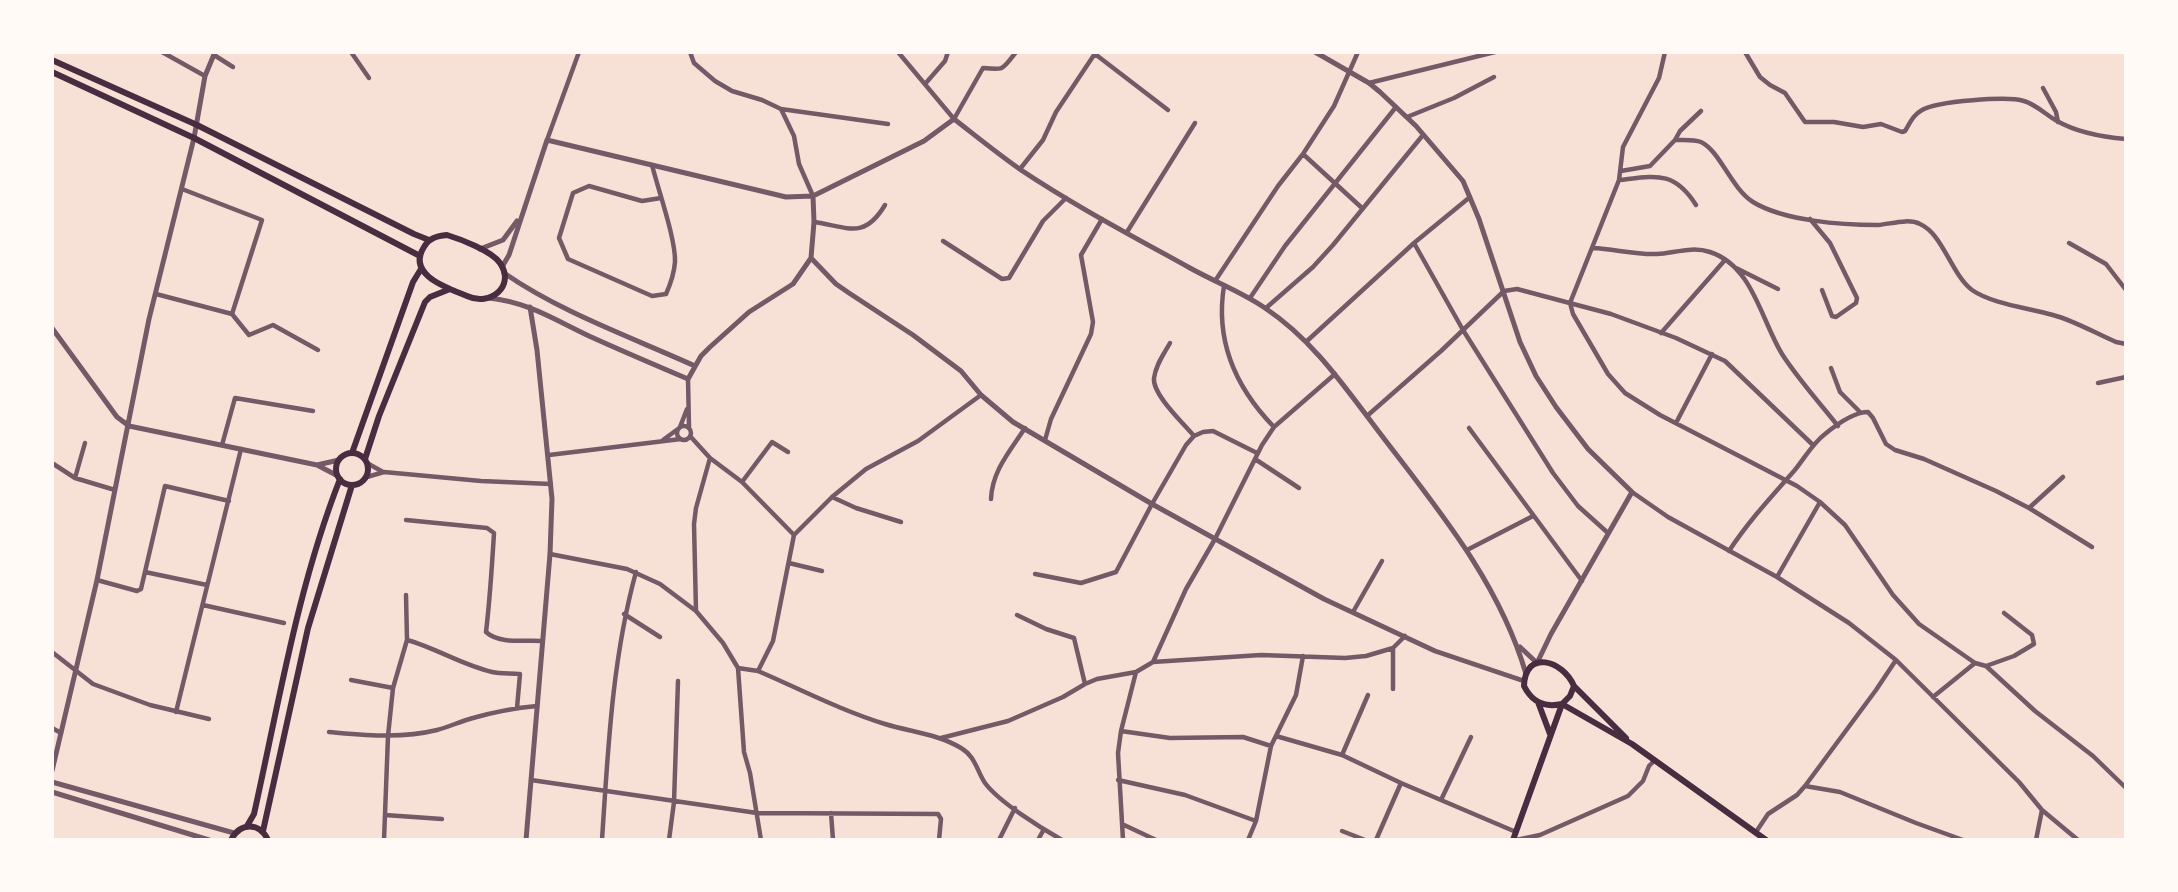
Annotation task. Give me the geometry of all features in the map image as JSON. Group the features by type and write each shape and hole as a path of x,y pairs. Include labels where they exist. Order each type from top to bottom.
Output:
{"main road":[{"path":"52,60 197,125 429,240"},
{"path":"52,72 194,138 420,256"},
{"path":"447,236 480,249 495,257 503,270 499,291 489,298 477,300 450,289 429,279 421,269 422,250 429,240 435,237 447,236"},
{"path":"352,453 413,282 421,269"},
{"path":"366,461 359,454 342,456 336,471 339,478 352,485 367,477 366,461 379,416 425,302 430,297 450,289"},
{"path":"233,836 247,826 254,814 296,625 339,478"},
{"path":"263,831 308,628 352,485"},
{"path":"1632,744 1574,687 1567,673 1556,665 1537,663 1525,677 1528,694 1538,702 1551,706 1562,704 1632,744 1766,839"},
{"path":"1515,837 1550,734 1562,704 1574,687"},
{"path":"1538,702 1550,734"},
{"path":"247,826 263,831 268,839"}],"street":[{"path":"162,52 205,76"},
{"path":"351,52 369,78"},
{"path":"579,52 503,270 519,284 572,312 695,366"},
{"path":"690,52 694,63 715,81 732,91 781,109 888,124"},
{"path":"811,258 842,289 914,335 961,371 996,409 1152,504 1324,599 1435,651 1525,677 1518,645 1467,550 1335,374 1307,341 1250,298 1102,219 1020,169 954,119 898,52"},
{"path":"925,84 945,61 948,52"},
{"path":"547,140 786,197 813,196 925,141 954,119 983,68 997,71 1003,68 1016,52"},
{"path":"1315,52 1369,83 1407,117 1463,181 1520,342 1536,376 1588,449 1632,492 1668,517 1830,609 1896,660 2019,782 2042,810 2078,839"},
{"path":"1215,281 1334,106 1358,52"},
{"path":"1369,83 1494,52"},
{"path":"1665,52 1659,78 1623,147 1619,180 1570,303 1573,314 1602,363 1625,393 1676,423 1797,486 1820,502 1845,525 1893,595 1919,624 1975,663 1986,666 2035,711 2093,756 2126,788"},
{"path":"1745,52 1760,77 1785,93 1805,122 1834,122 1863,127 1881,124 1902,132 1917,114 1932,106 1955,101 2014,99 2028,103 2058,122 2082,132 2107,138 2125,138"},
{"path":"1020,169 1043,140 1056,112 1095,53 1168,110"},
{"path":"52,771 97,580 156,294 197,125 205,76 214,54 233,67"},
{"path":"1407,117 1454,98 1494,77"},
{"path":"2043,88 2056,112 2058,122"},
{"path":"1250,298 1285,246 1396,107"},
{"path":"781,109 794,136 799,164 813,196 811,258 793,284 749,312 701,356 688,379 687,408 690,436 710,458 741,482 794,535"},
{"path":"1621,172 1650,166 1701,111"},
{"path":"1127,232 1195,123"},
{"path":"1266,308 1333,246 1423,135"},
{"path":"1675,140 1701,142 1709,148 1733,183 1752,202 1769,210 1810,219 1867,225 1910,222 1920,224 1937,240 1960,279 1973,291 2065,319 2126,344"},
{"path":"1303,154 1362,208"},
{"path":"651,165 661,198 676,259 666,294 652,296 568,259 559,238 573,193 589,186 642,201 661,198"},
{"path":"1619,180 1660,176 1686,190 1696,205"},
{"path":"181,189 262,220 232,314"},
{"path":"1307,341 1414,243 1469,197"},
{"path":"943,241 1002,279 1009,278 1043,221 1066,198"},
{"path":"814,222 860,230 871,224 885,205"},
{"path":"480,249 503,240 521,216"},
{"path":"1045,440 1051,419 1091,334 1093,321 1081,256 1102,219"},
{"path":"1810,219 1830,243 1857,298 1856,303 1836,317 1832,316 1822,290"},
{"path":"1414,243 1463,330 1553,473 1578,506 1608,533"},
{"path":"2070,243 2106,264 2126,290"},
{"path":"1593,248 1656,254 1699,250 1714,254 1778,289"},
{"path":"1661,333 1724,260"},
{"path":"1732,265 1748,283 1783,356 1838,426"},
{"path":"1224,286 1223,329 1235,375 1260,413 1274,427"},
{"path":"1367,416 1504,291 1517,289 1611,314 1712,354 1735,368 1813,445"},
{"path":"156,294 232,314 249,335 274,324 318,350"},
{"path":"489,298 510,300 530,307 688,379"},
{"path":"526,839 550,554 551,484 530,307"},
{"path":"593,338 600,324"},
{"path":"53,329 117,417 129,426 317,465 339,478"},
{"path":"1170,343 1159,362 1154,380 1170,409 1194,436"},
{"path":"1676,423 1712,354"},
{"path":"1831,368 1840,392 1860,412"},
{"path":"1153,662 1186,589 1274,427 1335,374"},
{"path":"2098,383 2126,377"},
{"path":"758,671 773,642 794,535 832,497 866,469 912,445 981,395"},
{"path":"222,445 234,398 313,411"},
{"path":"681,439 677,435 687,408"},
{"path":"1729,551 1747,524 1813,445 1825,434 1860,412 1867,412 1874,418 1886,444 1895,450 1950,471 2029,508 2092,547"},
{"path":"663,441 679,428 689,428"},
{"path":"991,499 995,474 1025,428"},
{"path":"1469,428 1582,582"},
{"path":"1035,574 1081,583 1116,572 1152,504 1194,436 1213,431 1256,456 1299,488"},
{"path":"548,456 685,440 690,436"},
{"path":"741,482 772,442 788,452"},
{"path":"75,478 85,443"},
{"path":"176,712 241,449"},
{"path":"696,611 694,524 710,458"},
{"path":"317,465 339,460"},
{"path":"366,461 384,472"},
{"path":"52,463 75,478 115,490"},
{"path":"367,477 384,472 551,484"},
{"path":"2029,508 2063,477"},
{"path":"97,580 139,591 142,588 164,486 229,501"},
{"path":"1518,645 1537,663 1632,492"},
{"path":"832,497 856,508 901,522"},
{"path":"1777,577 1820,502"},
{"path":"1467,550 1533,516"},
{"path":"406,520 487,528 494,533 486,632 491,637 502,639 541,641"},
{"path":"550,554 636,572 660,584 696,611 723,643 738,668 744,752 761,839"},
{"path":"1353,612 1382,561"},
{"path":"789,563 822,572"},
{"path":"145,572 207,585"},
{"path":"602,839 618,655 624,614 636,572"},
{"path":"384,839 388,736 393,688 407,640 406,595"},
{"path":"203,605 285,623"},
{"path":"1986,666 2014,656 2034,644 2032,635 2004,613"},
{"path":"624,614 660,637"},
{"path":"1017,615 1046,629 1074,638 1085,684"},
{"path":"941,738 1008,721 1063,697 1085,684 1136,672 1153,662 1211,657 1366,656 1393,648 1406,636"},
{"path":"407,640 464,663 494,672 520,674 517,708"},
{"path":"1393,648 1393,689"},
{"path":"52,652 93,684 150,705 209,719"},
{"path":"1248,839 1256,821 1271,746 1296,695 1303,656"},
{"path":"1756,832 1768,814 1797,795 1805,786 1896,660"},
{"path":"1933,697 1975,663"},
{"path":"738,668 758,671 884,724 941,738 964,750 972,758 985,783 1059,839"},
{"path":"1123,839 1118,753 1136,672"},
{"path":"351,680 393,688"},
{"path":"670,839 674,802 678,681"},
{"path":"1342,755 1368,695"},
{"path":"329,732 388,736 437,730 472,718 537,706"},
{"path":"52,728 61,733"},
{"path":"1121,731 1170,738 1243,737 1271,746"},
{"path":"1276,736 1342,755 1515,837 1540,835 1628,796 1643,781 1649,766 1655,760"},
{"path":"1441,800 1471,737"},
{"path":"530,780 757,813 938,814 941,819 939,839"},
{"path":"1118,780 1185,795 1256,821"},
{"path":"52,782 233,836"},
{"path":"1376,839 1401,783"},
{"path":"1805,786 1840,792 1964,839"},
{"path":"52,792 209,839"},
{"path":"999,839 1015,808"},
{"path":"2036,839 2042,810"},
{"path":"831,813 833,839"},
{"path":"385,814 442,819"},
{"path":"1122,824 1156,839"},
{"path":"1038,839 1044,829"},
{"path":"1342,831 1365,839"}]}
